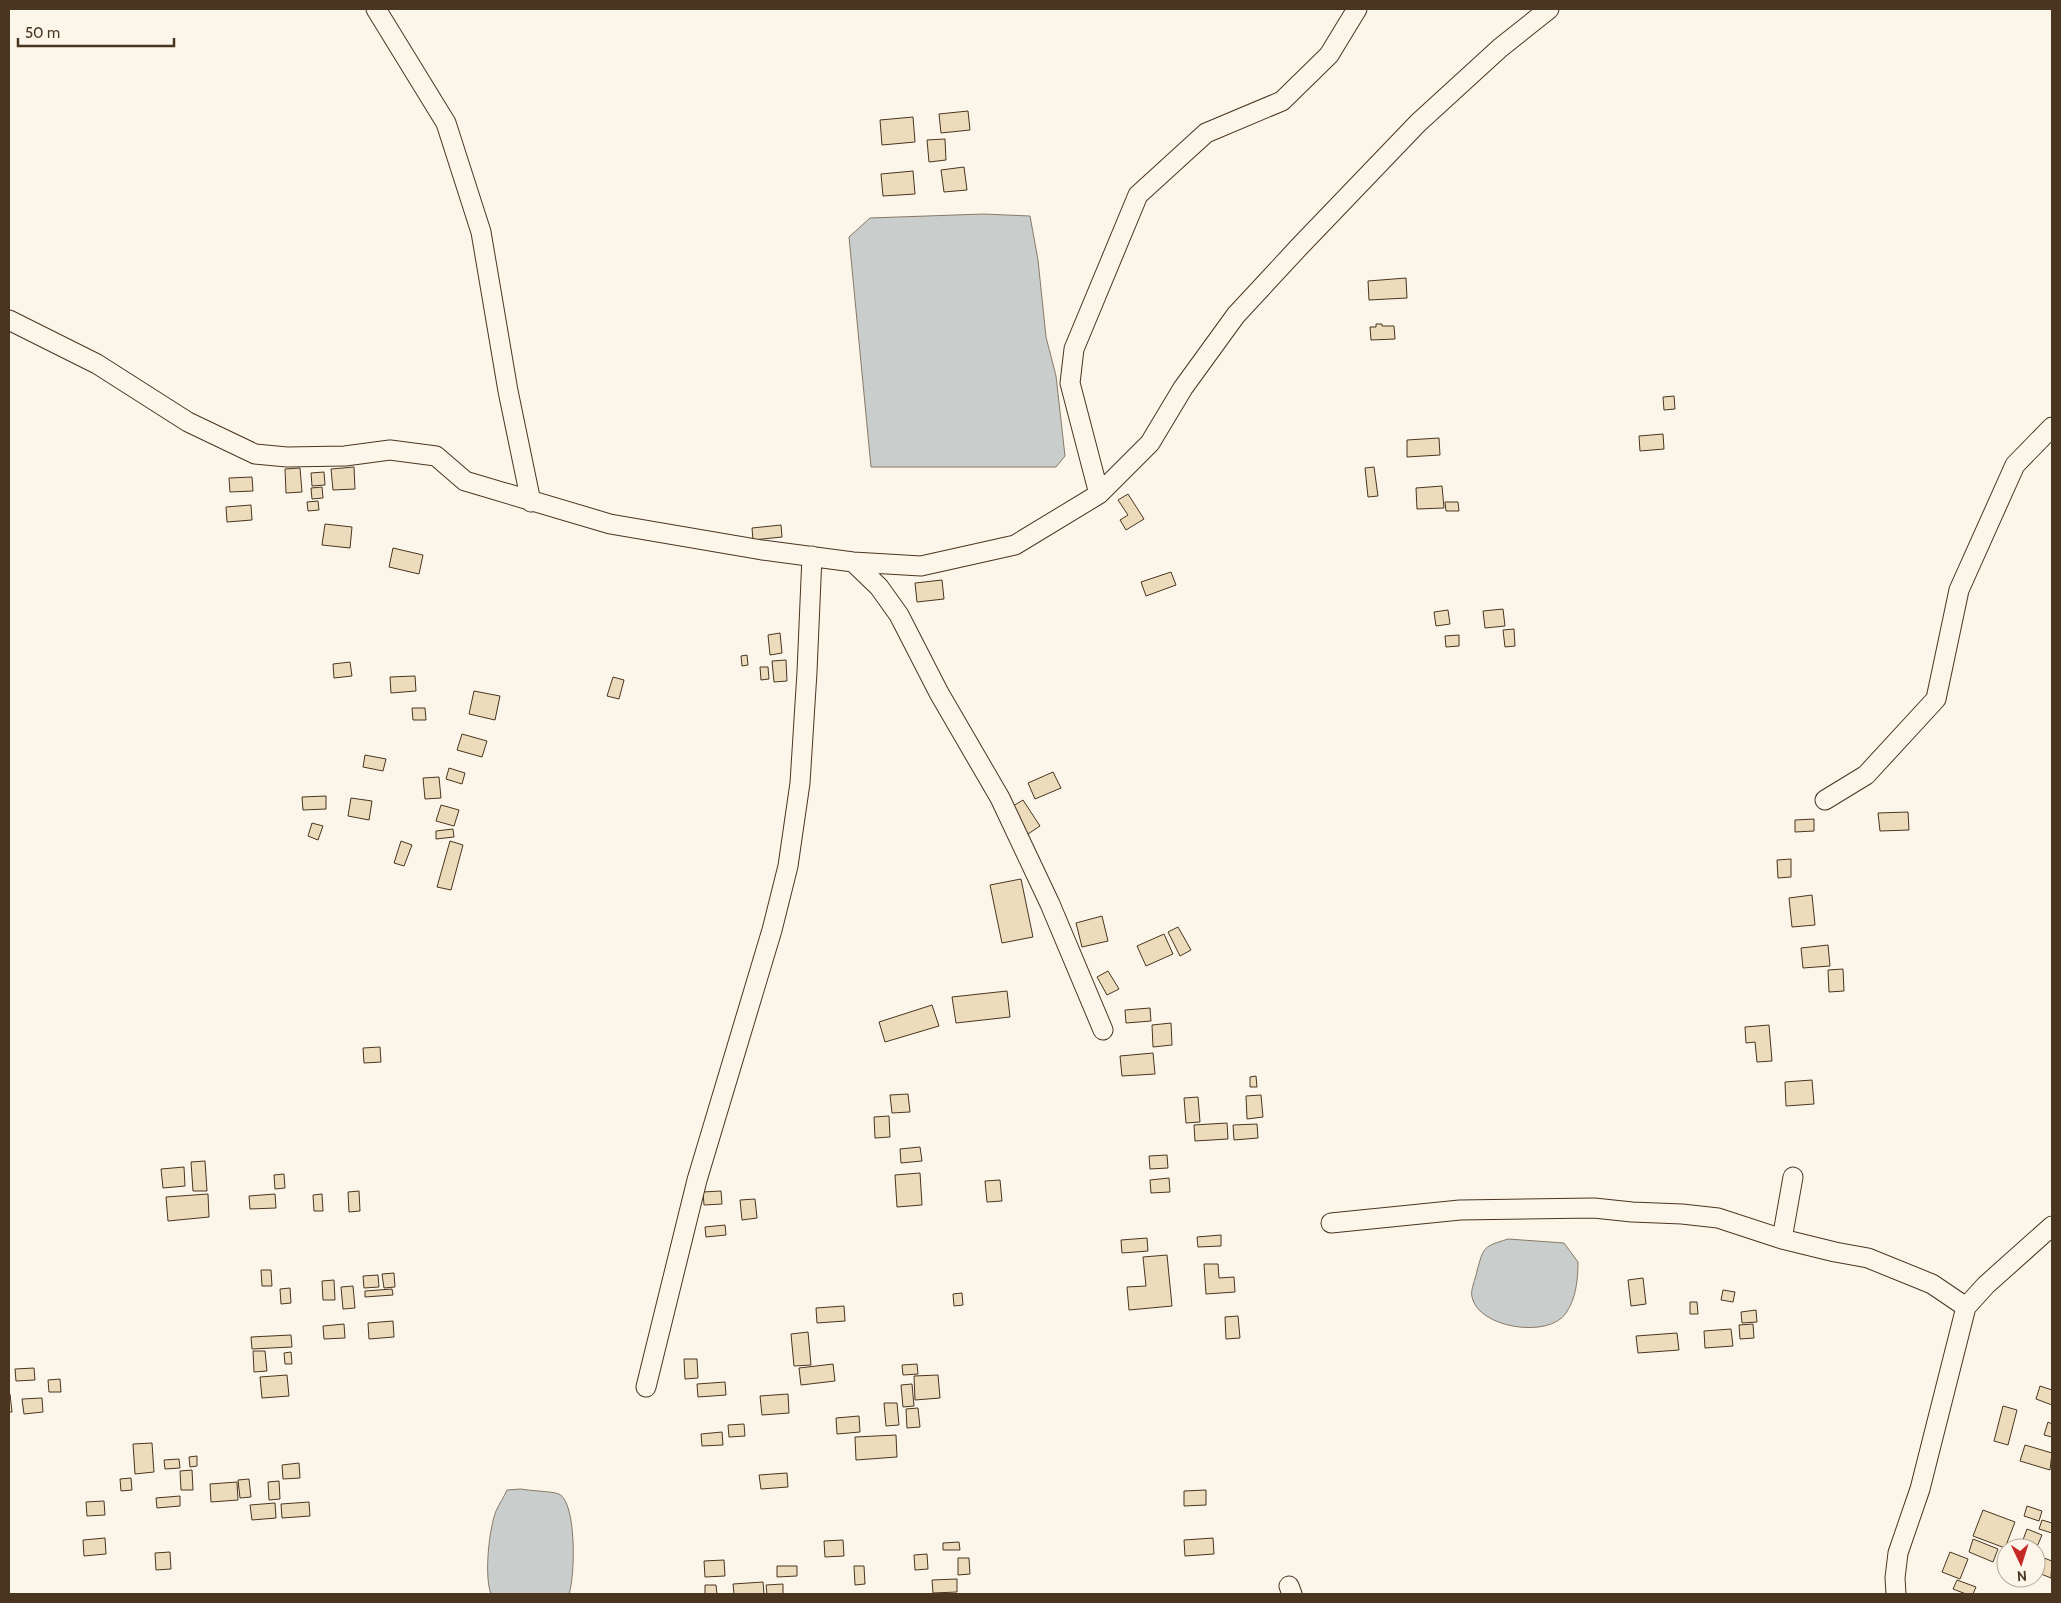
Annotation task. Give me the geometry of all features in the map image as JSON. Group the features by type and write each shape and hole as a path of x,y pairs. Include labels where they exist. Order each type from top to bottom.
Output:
{"street":[{"path":"376,9 446,123 481,232 508,391 532,502"},
{"path":"1099,494 1070,383 1074,349 1138,195 1206,133 1282,101 1329,55 1356,9"},
{"path":"9,320 97,364 188,422 255,454 287,457 345,456 390,450 436,456 465,481 610,524 853,562 921,566 1016,545 1099,494 1150,443 1183,388 1236,315 1418,123 1543,11"},
{"path":"1825,800 1866,775 1936,699 1959,590 2016,465 2052,427"},
{"path":"646,1387 697,1180 772,930 788,866 800,783 808,672 812,556"},
{"path":"853,562 879,587 899,615 939,693 1000,798 1050,904 1103,1030"},
{"path":"1782,1239 1793,1177"},
{"path":"1331,1223 1460,1210 1594,1208 1718,1218 1782,1239 1868,1258 1932,1284 1966,1307"},
{"path":"1896,1594 1898,1553 1920,1489 1966,1307 1986,1285 2052,1226"}],"shaded area":[{"path":"983,214 1030,216 1038,260 1046,337 1056,376 1065,456 1056,467 871,467 849,237 870,218"},
{"path":"1508,1239 1564,1243 1578,1262 1577,1282 1572,1302 1566,1313 1557,1321 1545,1326 1530,1328 1515,1326 1500,1323 1477,1308 1472,1297 1472,1291 1481,1256 1489,1246"},
{"path":"521,1489 559,1494 565,1500 572,1525 573,1541 569,1594 491,1594 488,1565 489,1540 493,1519 507,1490"}],"building":[{"path":"968,111 970,130 941,133 939,114"},
{"path":"913,117 915,142 882,145 880,120"},
{"path":"945,139 946,160 929,162 927,140"},
{"path":"964,167 967,190 944,192 941,170"},
{"path":"913,171 915,194 883,196 881,174"},
{"path":"1406,278 1407,298 1369,300 1368,281"},
{"path":"1376,324 1394,326 1395,339 1371,340 1370,327 1376,327"},
{"path":"1674,396 1675,409 1664,410 1663,397"},
{"path":"1663,434 1664,449 1640,451 1639,436"},
{"path":"1439,438 1440,455 1407,457 1407,440"},
{"path":"354,467 355,489 333,490 331,469"},
{"path":"1374,467 1378,496 1368,497 1365,468"},
{"path":"300,468 302,492 286,493 285,469"},
{"path":"324,472 325,485 312,486 311,473"},
{"path":"252,477 253,491 230,492 229,478"},
{"path":"1442,486 1444,508 1417,509 1416,488"},
{"path":"322,487 323,498 312,499 311,488"},
{"path":"1128,494 1144,519 1126,530 1120,520 1128,515 1118,500"},
{"path":"318,501 319,510 308,511 307,502"},
{"path":"1445,502 1458,502 1459,511 1446,511"},
{"path":"251,505 252,520 227,522 226,507"},
{"path":"325,524 352,527 350,548 322,545"},
{"path":"781,525 782,537 753,540 752,528"},
{"path":"393,548 423,555 419,574 389,567"},
{"path":"1171,572 1176,585 1146,596 1141,582"},
{"path":"942,580 944,599 917,602 915,583"},
{"path":"1503,609 1505,626 1485,628 1483,611"},
{"path":"1448,610 1450,624 1436,626 1434,612"},
{"path":"1514,629 1515,646 1505,647 1503,630"},
{"path":"780,633 782,653 770,655 768,635"},
{"path":"1459,635 1459,646 1446,647 1445,636"},
{"path":"747,655 748,665 742,666 741,656"},
{"path":"786,660 787,681 774,682 772,661"},
{"path":"350,662 352,676 334,678 333,664"},
{"path":"760,667 768,667 769,679 761,680"},
{"path":"415,676 416,691 391,693 390,677"},
{"path":"613,677 624,680 619,699 607,696"},
{"path":"474,691 500,696 495,720 469,714"},
{"path":"412,708 425,708 426,720 413,720"},
{"path":"462,734 487,741 482,757 457,750"},
{"path":"365,755 386,759 383,771 363,767"},
{"path":"449,768 465,773 462,784 446,779"},
{"path":"1053,772 1061,788 1035,799 1028,783"},
{"path":"439,777 441,798 425,799 423,778"},
{"path":"326,796 326,809 303,810 302,797"},
{"path":"351,798 372,801 369,820 348,816"},
{"path":"1023,800 1040,826 1025,836 1008,809"},
{"path":"441,805 459,810 454,826 436,821"},
{"path":"1908,812 1909,830 1880,831 1878,813"},
{"path":"1814,819 1814,831 1795,832 1795,820"},
{"path":"312,823 323,826 318,840 308,836"},
{"path":"453,829 454,837 436,839 436,831"},
{"path":"401,841 412,845 404,866 394,863"},
{"path":"450,841 463,845 451,890 437,887"},
{"path":"1791,859 1791,877 1778,878 1777,860"},
{"path":"1021,879 1033,937 1002,943 990,885"},
{"path":"1812,895 1815,925 1792,927 1789,898"},
{"path":"1102,916 1108,941 1082,947 1076,923"},
{"path":"1178,927 1191,950 1180,956 1168,932"},
{"path":"1164,934 1173,954 1146,966 1137,946"},
{"path":"1828,945 1830,966 1803,968 1801,948"},
{"path":"1843,969 1844,991 1829,992 1828,970"},
{"path":"1108,971 1119,989 1107,995 1097,977"},
{"path":"1007,991 1010,1017 956,1023 952,997"},
{"path":"932,1005 939,1026 885,1042 879,1022"},
{"path":"1150,1008 1151,1021 1126,1023 1125,1010"},
{"path":"1171,1023 1172,1045 1153,1047 1152,1025"},
{"path":"1769,1025 1772,1061 1757,1062 1755,1042 1746,1043 1745,1027"},
{"path":"380,1047 381,1062 364,1063 363,1048"},
{"path":"1153,1053 1155,1074 1122,1076 1120,1056"},
{"path":"1256,1076 1257,1087 1250,1087 1250,1077"},
{"path":"1812,1080 1814,1104 1786,1106 1785,1082"},
{"path":"908,1094 910,1112 892,1113 890,1095"},
{"path":"1261,1095 1263,1117 1247,1119 1246,1096"},
{"path":"1198,1097 1200,1122 1186,1123 1184,1098"},
{"path":"889,1116 890,1137 875,1138 874,1117"},
{"path":"1227,1123 1228,1139 1195,1141 1194,1125"},
{"path":"1257,1124 1258,1138 1234,1140 1233,1125"},
{"path":"920,1147 922,1161 901,1163 900,1149"},
{"path":"1167,1155 1168,1168 1150,1169 1149,1156"},
{"path":"205,1161 207,1191 193,1191 191,1162"},
{"path":"184,1167 185,1186 163,1188 161,1169"},
{"path":"920,1173 922,1205 897,1207 895,1175"},
{"path":"284,1174 285,1188 275,1189 274,1175"},
{"path":"1169,1178 1170,1192 1151,1193 1150,1180"},
{"path":"1000,1180 1002,1201 987,1202 985,1181"},
{"path":"359,1191 360,1211 349,1212 348,1192"},
{"path":"721,1191 722,1204 704,1205 703,1192"},
{"path":"208,1194 209,1217 168,1221 166,1197"},
{"path":"275,1194 276,1208 250,1209 249,1196"},
{"path":"322,1194 323,1211 314,1211 313,1195"},
{"path":"755,1199 757,1218 742,1220 740,1200"},
{"path":"725,1225 726,1235 706,1237 705,1227"},
{"path":"1221,1235 1221,1246 1198,1247 1197,1237"},
{"path":"1147,1238 1148,1251 1122,1253 1121,1240"},
{"path":"1167,1255 1172,1306 1129,1310 1127,1287 1146,1286 1143,1257"},
{"path":"1204,1264 1218,1264 1219,1278 1234,1277 1235,1292 1206,1294"},
{"path":"261,1270 271,1270 272,1286 262,1286"},
{"path":"394,1273 395,1287 384,1288 382,1274"},
{"path":"378,1275 379,1287 364,1288 363,1276"},
{"path":"1643,1278 1646,1304 1631,1306 1628,1280"},
{"path":"334,1280 335,1300 323,1300 322,1281"},
{"path":"353,1286 355,1308 343,1309 341,1287"},
{"path":"290,1288 291,1303 281,1304 280,1289"},
{"path":"392,1289 393,1295 365,1297 365,1291"},
{"path":"1723,1290 1735,1292 1733,1302 1721,1300"},
{"path":"962,1293 963,1305 954,1306 953,1294"},
{"path":"1690,1302 1697,1302 1698,1314 1690,1314"},
{"path":"844,1306 845,1321 817,1323 816,1308"},
{"path":"1756,1310 1757,1322 1742,1323 1741,1312"},
{"path":"1238,1316 1240,1338 1226,1339 1225,1317"},
{"path":"393,1321 394,1337 369,1339 368,1323"},
{"path":"344,1324 345,1338 324,1339 323,1326"},
{"path":"1753,1324 1754,1338 1740,1339 1739,1325"},
{"path":"1731,1329 1733,1346 1705,1348 1704,1331"},
{"path":"808,1332 811,1365 794,1366 791,1334"},
{"path":"1677,1333 1679,1350 1638,1353 1636,1336"},
{"path":"291,1335 292,1347 252,1349 251,1337"},
{"path":"253,1351 265,1351 267,1371 254,1372"},
{"path":"291,1352 292,1364 285,1364 284,1353"},
{"path":"684,1359 697,1359 698,1378 685,1379"},
{"path":"833,1364 835,1381 801,1385 799,1368"},
{"path":"917,1364 918,1374 903,1375 902,1365"},
{"path":"34,1368 35,1380 16,1381 15,1369"},
{"path":"287,1375 289,1396 262,1398 260,1377"},
{"path":"938,1375 940,1398 915,1400 914,1376"},
{"path":"60,1379 61,1392 49,1392 48,1380"},
{"path":"725,1382 726,1395 698,1397 697,1384"},
{"path":"912,1384 914,1406 903,1407 901,1385"},
{"path":"2040,1386 2052,1390 2052,1405 2036,1399"},
{"path":"10,1394 12,1412 9,1412"},
{"path":"788,1394 789,1413 762,1415 760,1396"},
{"path":"42,1398 43,1412 24,1414 22,1399"},
{"path":"884,1403 897,1403 899,1425 886,1426"},
{"path":"2003,1406 2017,1410 2008,1445 1994,1441"},
{"path":"918,1408 920,1427 907,1428 906,1409"},
{"path":"859,1416 860,1432 837,1434 836,1418"},
{"path":"2048,1422 2052,1424 2052,1437 2044,1435"},
{"path":"744,1424 745,1436 729,1437 728,1425"},
{"path":"722,1432 723,1445 702,1446 701,1434"},
{"path":"896,1435 897,1457 856,1460 855,1437"},
{"path":"152,1443 154,1472 135,1474 133,1444"},
{"path":"2025,1445 2052,1453 2050,1470 2020,1461"},
{"path":"197,1456 197,1466 190,1467 189,1457"},
{"path":"179,1459 180,1468 165,1469 164,1460"},
{"path":"299,1463 300,1478 283,1479 282,1465"},
{"path":"192,1470 193,1490 181,1490 180,1471"},
{"path":"787,1473 788,1487 761,1489 759,1475"},
{"path":"131,1478 132,1490 121,1491 120,1479"},
{"path":"249,1479 251,1497 240,1498 238,1480"},
{"path":"279,1481 280,1499 269,1500 268,1482"},
{"path":"237,1482 238,1500 211,1502 210,1484"},
{"path":"1206,1490 1206,1505 1184,1506 1184,1491"},
{"path":"180,1496 180,1506 157,1508 156,1498"},
{"path":"104,1501 105,1515 87,1516 86,1502"},
{"path":"309,1502 310,1516 282,1518 281,1504"},
{"path":"275,1503 276,1518 252,1520 250,1505"},
{"path":"2027,1506 2042,1511 2039,1521 2024,1516"},
{"path":"1983,1510 2015,1522 2009,1538 1996,1538 1996,1545 1973,1536"},
{"path":"2042,1520 2052,1523 2052,1533 2039,1529"},
{"path":"2027,1529 2042,1535 2041,1538 2024,1538"},
{"path":"105,1538 106,1554 84,1556 83,1540"},
{"path":"1213,1538 1214,1554 1185,1556 1184,1540"},
{"path":"1973,1539 1996,1548 1993,1562 1969,1552"},
{"path":"843,1540 844,1556 825,1557 824,1541"},
{"path":"959,1542 960,1550 943,1550 943,1543"},
{"path":"170,1552 171,1569 156,1570 155,1553"},
{"path":"1950,1552 1968,1559 1960,1579 1942,1572"},
{"path":"927,1554 928,1569 915,1570 914,1555"},
{"path":"958,1558 969,1558 970,1574 958,1575"},
{"path":"2046,1559 2052,1561 2051,1578 2046,1576"},
{"path":"724,1560 725,1576 705,1577 704,1561"},
{"path":"777,1566 797,1566 797,1576 777,1577"},
{"path":"854,1566 864,1566 865,1584 855,1585"},
{"path":"957,1579 957,1592 933,1593 932,1580"},
{"path":"1957,1580 1976,1587 1973,1594 1966,1594 1953,1589"},
{"path":"763,1582 764,1594 734,1594 733,1584"},
{"path":"783,1584 783,1594 767,1594 766,1585"},
{"path":"705,1585 716,1585 717,1594 705,1594"}]}
